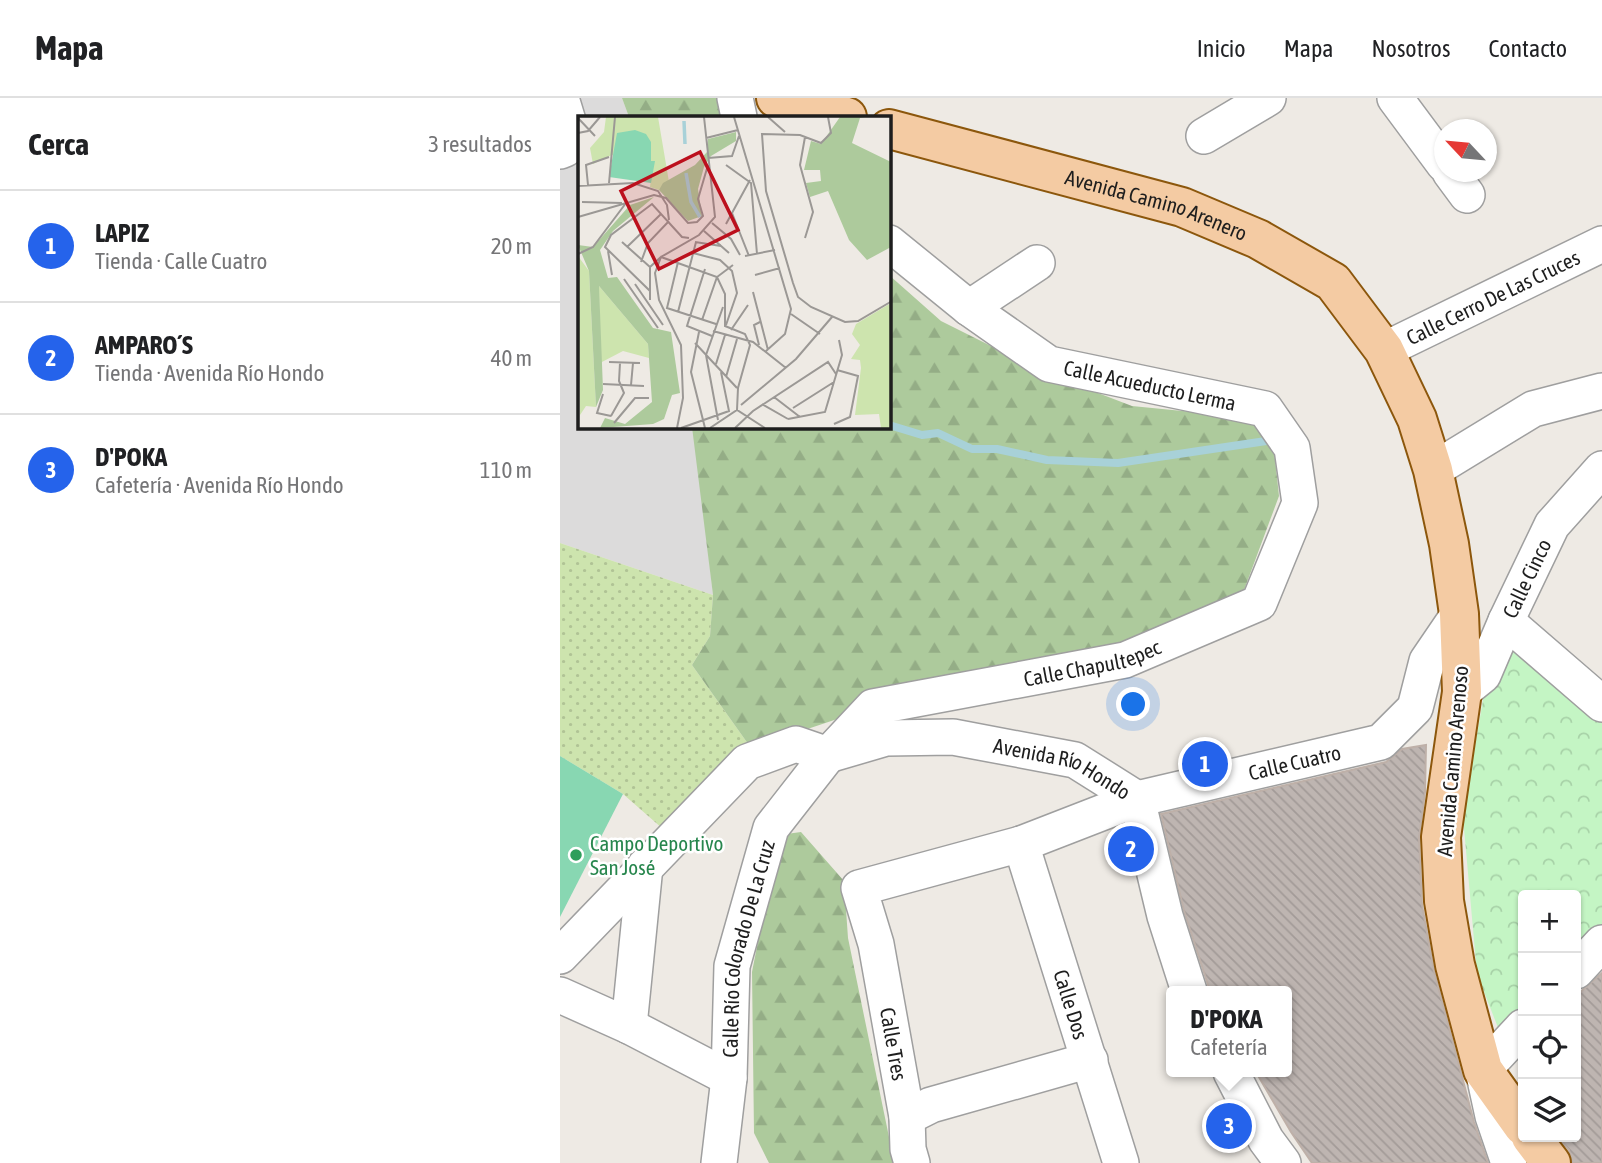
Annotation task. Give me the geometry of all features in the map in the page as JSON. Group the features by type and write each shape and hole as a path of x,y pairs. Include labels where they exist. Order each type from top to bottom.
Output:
{"main road":[{"path":"776,98 843,116"},
{"name":"Avenida Camino Arenero","path":"891,129 1182,207 1258,239 1333,282 1384,350"},
{"name":"Avenida Camino Arenoso","path":"1384,350 1417,419 1433,470 1449,544 1459,614 1462,692 1441,837 1444,901 1455,965 1483,1070 1518,1119"},
{"path":"1535,1142 1551,1163"}],"street":[{"path":"735,98 739,116"},
{"path":"1204,136 1268,98"},
{"path":"1395,98 1434,151"},
{"path":"560,151 565,149 572,134 563,103"},
{"name":"Calle Cerro De Las Cruces","path":"1384,350 1602,244"},
{"name":"Calle Acueducto Lerma","path":"891,245 969,308 1049,364 1265,410 1292,448 1300,503"},
{"path":"969,308 1037,263"},
{"path":"1433,470 1533,409 1602,391"},
{"name":"Calle Cinco","path":"1462,692 1483,675 1552,525 1602,468"},
{"name":"Calle Chapultepec","path":"828,755 873,708 1125,660 1259,603 1300,503"},
{"name":"Calle Cuatro","path":"859,888 1021,844 1137,799 1381,742 1415,708 1427,661 1459,614"},
{"path":"1506,621 1602,704"},
{"name":"Avenida Río Hondo","path":"828,755 886,738 953,737 1074,760 1137,799 1165,916 1187,986"},
{"path":"560,956 747,762 796,744 828,755"},
{"name":"Calle Río Colorado De La Cruz","path":"719,1163 729,1078 732,966 771,828 828,755"},
{"name":"Calle Dos","path":"1021,844 1121,1163"},
{"path":"628,1026 645,866"},
{"name":"Calle Tres","path":"859,888 876,944 899,969 919,1111 908,1149 912,1163"},
{"path":"1581,966 1602,943"},
{"path":"560,995 628,1026 729,1078"},
{"path":"1509,1163 1493,1116 1483,1070 1518,1032"},
{"path":"919,1111 1090,1060"},
{"path":"1234,1077 1266,1140 1283,1163"}],"shaded area":[{"path":"560,98 622,98 629,116 578,116 578,429 694,429 713,595 560,543"}],"green space":[{"path":"622,98 719,98 726,116 629,116"},
{"path":"891,277 941,321 1043,372 1132,406 1253,418 1273,440 1279,496 1243,593 1125,660 873,707 751,748 692,665 710,636 713,595 692,429 891,429"},
{"path":"560,543 713,595 710,636 692,665 751,748 663,829 623,794 560,756"},
{"path":"1508,639 1602,716 1602,932 1581,958 1581,890 1518,890 1518,1033 1506,1048 1477,974 1463,817 1484,694"},
{"name":"Campo Deportivo San José","path":"560,756 623,794 560,917"},
{"path":"801,832 844,881 848,938 889,1137 898,1163 769,1163 754,1133 752,972 779,835"}],"building":[{"path":"1426,745 1425,792 1419,838 1422,905 1434,971 1474,1122 1488,1163 1312,1163 1259,1077 1292,1077 1292,986 1208,986 1184,911 1161,814 1386,762 1402,749"},
{"path":"1602,973 1602,1163 1572,1163 1569,1150 1562,1142 1581,1142 1581,992"}],"waterway":[{"path":"891,426 922,435 938,433 972,449 997,449 1047,460 1118,463 1273,440"}],"place":[{"name":"LAPIZ","path":"1205,764"},
{"name":"AMPARO´S","path":"1131,849"},
{"name":"Campo Deportivo San José","path":"576,855"},
{"name":"D'POKA","path":"1229,1126"}]}
